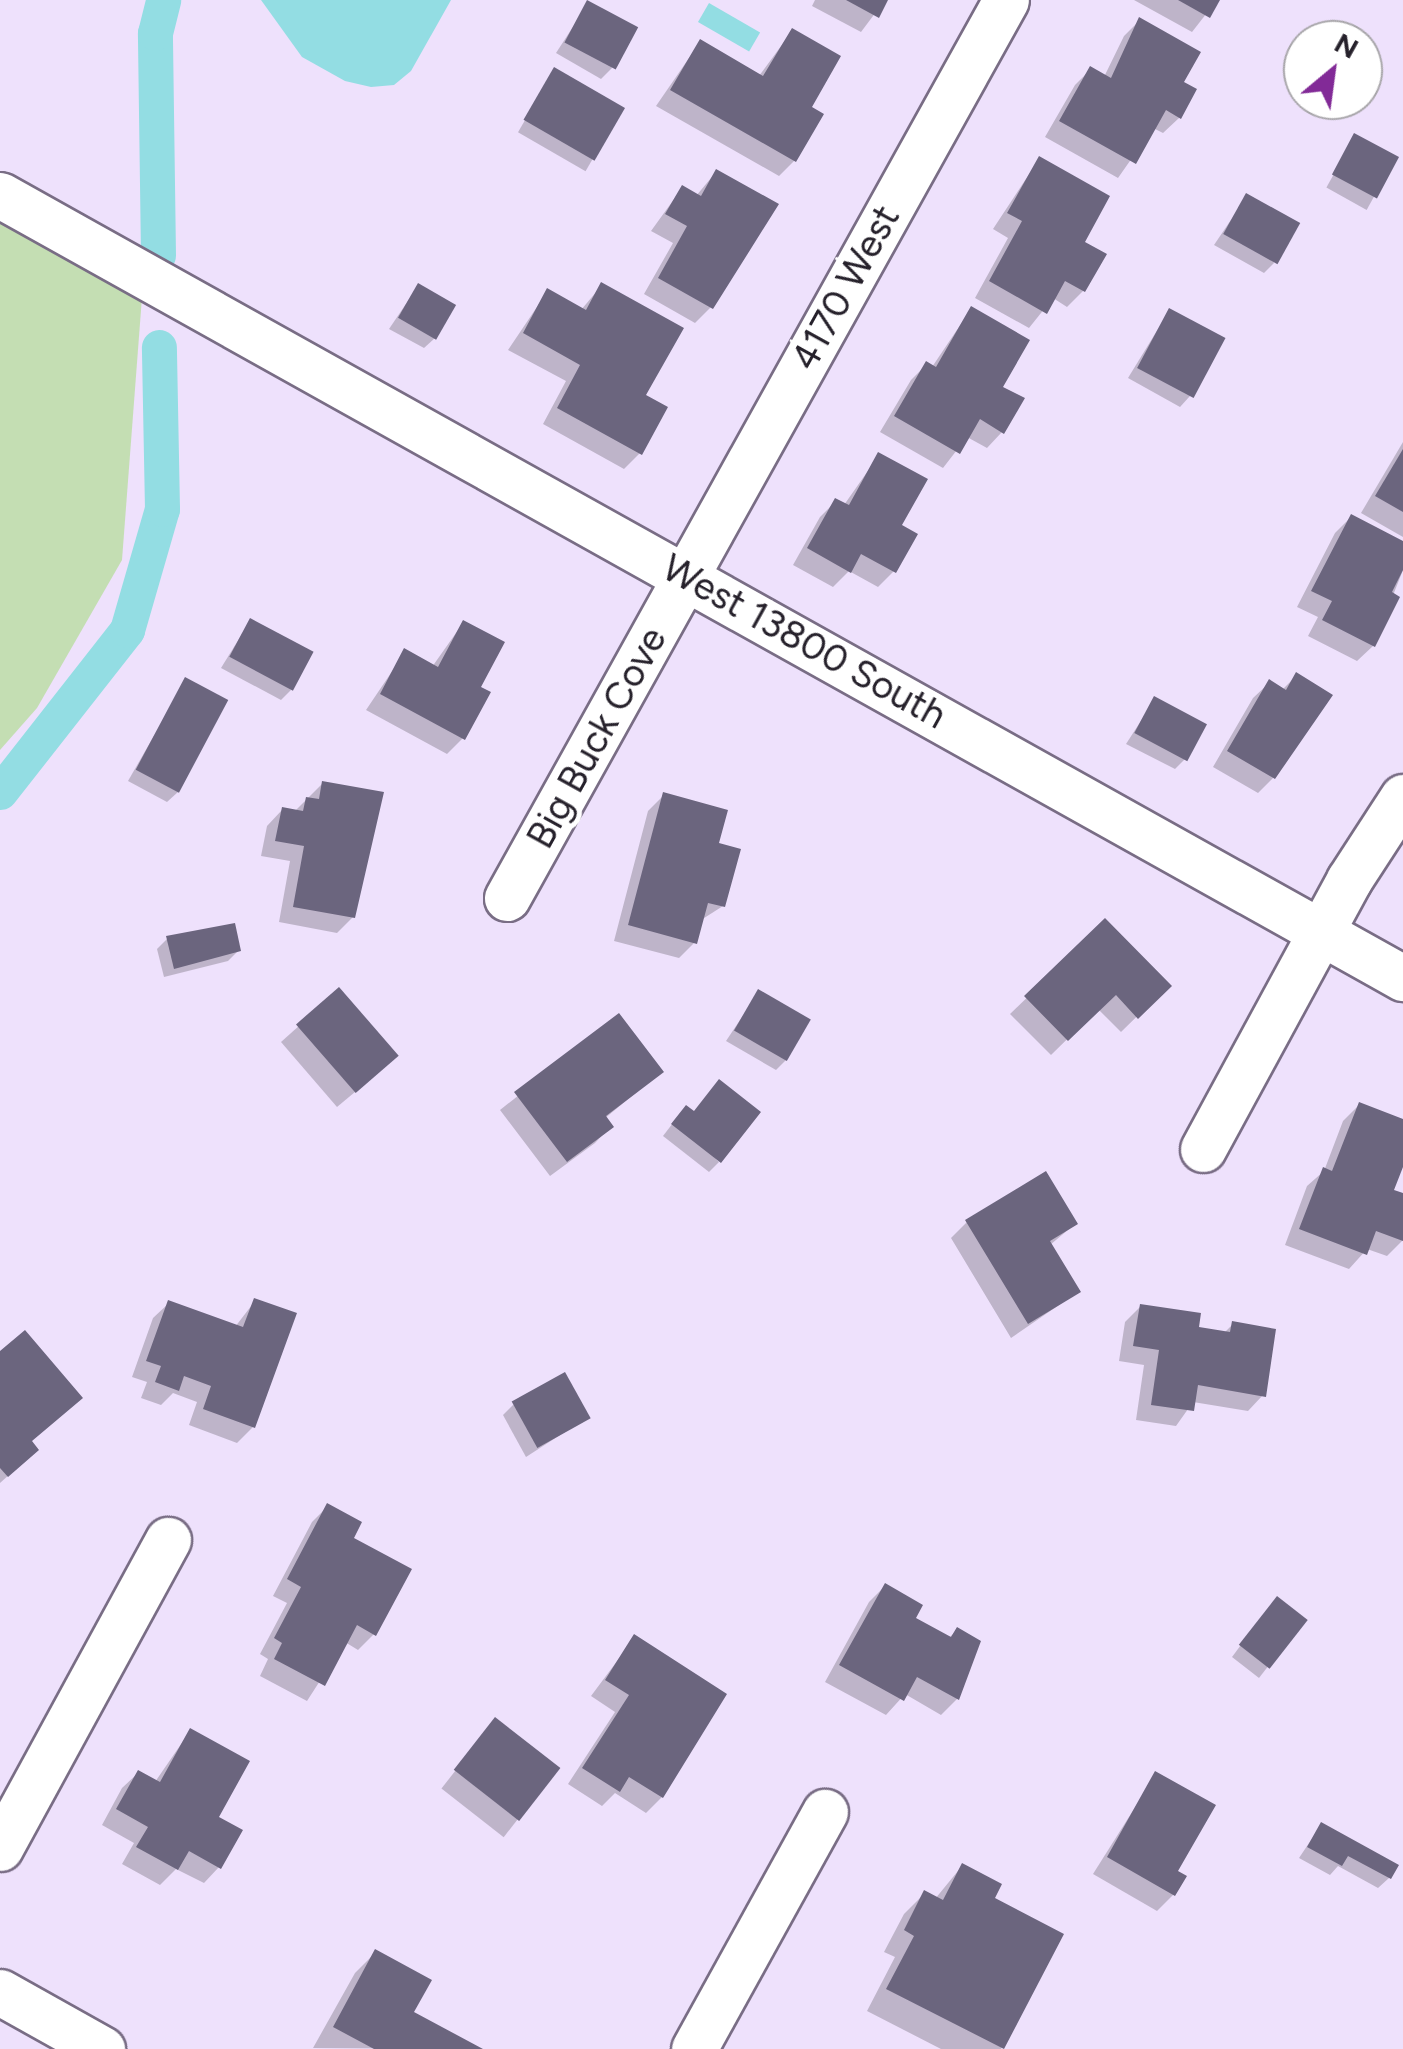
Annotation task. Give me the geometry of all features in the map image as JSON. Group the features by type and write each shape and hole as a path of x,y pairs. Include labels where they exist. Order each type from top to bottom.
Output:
{"street":[{"name":"4170 West","path":"686,577 1006,0"},
{"name":"West 13800 South","path":"0,195 206,305 1403,978"},
{"name":"Big Buck Cove","path":"507,898 686,577"},
{"path":"1203,1148 1321,932 1403,798"},
{"path":"0,1848 168,1540"},
{"path":"694,2049 824,1812"},
{"path":"0,1992 102,2049"}],"shaded area":[{"path":"261,0 451,0 411,71 394,85 371,87 345,81 302,57"},
{"path":"709,3 760,32 749,52 698,22"},
{"path":"0,218 142,297 122,560 37,708 0,750"}],"building":[{"path":"587,0 638,27 616,70 564,42"},
{"path":"846,0 888,0 879,18"},
{"path":"1178,0 1220,0 1210,18"},
{"path":"1139,17 1201,52 1184,82 1197,89 1181,119 1166,110 1136,164 1059,121 1090,66 1111,78"},
{"path":"792,28 841,56 812,107 824,114 796,162 670,90 700,39 763,76"},
{"path":"554,67 625,108 595,161 524,120"},
{"path":"1354,133 1399,157 1377,198 1332,174"},
{"path":"1039,156 1110,196 1085,242 1107,254 1085,292 1065,281 1047,314 989,281 1022,221 1007,213"},
{"path":"716,169 779,204 713,309 658,278 687,226 665,214 682,185 701,196"},
{"path":"1246,193 1300,223 1277,264 1223,234"},
{"path":"601,282 684,328 646,395 668,407 642,455 557,408 580,365 523,333 547,288 586,310"},
{"path":"418,283 456,305 436,340 398,318"},
{"path":"971,306 1030,340 1003,387 1025,398 1004,434 980,419 960,454 894,416 926,361 936,367"},
{"path":"1169,308 1226,338 1194,398 1137,368"},
{"path":"1403,449 1403,512 1375,496"},
{"path":"878,452 928,479 902,525 918,534 896,573 861,554 851,573 807,548 835,498 849,505"},
{"path":"1351,514 1403,541 1403,570 1392,592 1400,597 1375,647 1322,620 1332,601 1311,591"},
{"path":"250,618 314,652 293,691 229,657"},
{"path":"463,620 505,642 481,687 491,692 465,740 380,694 404,648 438,667"},
{"path":"1296,672 1333,695 1275,779 1227,751 1269,679 1286,690"},
{"path":"185,677 228,700 179,793 136,770"},
{"path":"1154,696 1207,724 1187,761 1134,733"},
{"path":"322,781 384,792 355,918 293,907 304,846 275,841 282,807 303,811 306,797 319,799"},
{"path":"663,792 728,810 719,843 741,849 725,907 708,903 697,944 628,925"},
{"path":"1105,918 1172,986 1138,1019 1116,995 1068,1041 1024,996"},
{"path":"235,923 241,951 174,969 166,936"},
{"path":"339,987 399,1056 356,1093 296,1024"},
{"path":"758,989 811,1020 787,1061 734,1031"},
{"path":"619,1013 664,1072 606,1116 614,1127 567,1162 514,1092"},
{"path":"719,1079 761,1112 721,1163 671,1124 686,1105 694,1111"},
{"path":"1359,1102 1403,1119 1403,1167 1394,1190 1403,1193 1403,1241 1376,1231 1367,1255 1299,1229 1323,1167 1332,1171"},
{"path":"1046,1171 1078,1224 1050,1241 1081,1292 1028,1324 965,1220"},
{"path":"254,1298 297,1313 255,1428 203,1409 211,1386 184,1376 179,1391 155,1382 161,1366 146,1361 168,1300 243,1327"},
{"path":"1140,1304 1201,1313 1199,1327 1230,1332 1232,1321 1276,1329 1266,1397 1198,1385 1194,1411 1151,1405 1159,1350 1133,1346"},
{"path":"25,1330 83,1398 32,1441 39,1450 8,1477 0,1468 0,1351"},
{"path":"565,1372 591,1418 537,1448 512,1402"},
{"path":"327,1503 362,1522 354,1538 412,1569 376,1636 357,1625 325,1686 274,1659 282,1643 274,1638 301,1587 287,1579"},
{"path":"885,1583 923,1605 916,1618 951,1637 957,1627 981,1641 959,1700 917,1677 904,1701 839,1665"},
{"path":"1277,1596 1308,1620 1270,1669 1239,1645"},
{"path":"634,1634 727,1694 663,1798 629,1777 620,1792 582,1768 629,1695 605,1680"},
{"path":"495,1717 560,1768 519,1821 454,1770"},
{"path":"190,1728 250,1761 219,1817 243,1830 221,1869 189,1851 178,1870 136,1847 148,1827 116,1809 138,1770 160,1782"},
{"path":"1155,1771 1216,1805 1178,1871 1187,1876 1175,1896 1107,1857"},
{"path":"1321,1822 1399,1865 1391,1879 1348,1856 1342,1866 1307,1847"},
{"path":"962,1863 1002,1884 995,1898 1064,1934 1004,2049 886,1989 914,1936 904,1930 924,1890 943,1900"},
{"path":"375,1949 432,1980 414,2012 483,2049 374,2049 333,2027"}],"waterway":[{"path":"158,255 155,33 163,0"},
{"path":"0,792 127,630 162,509 159,347"}]}
